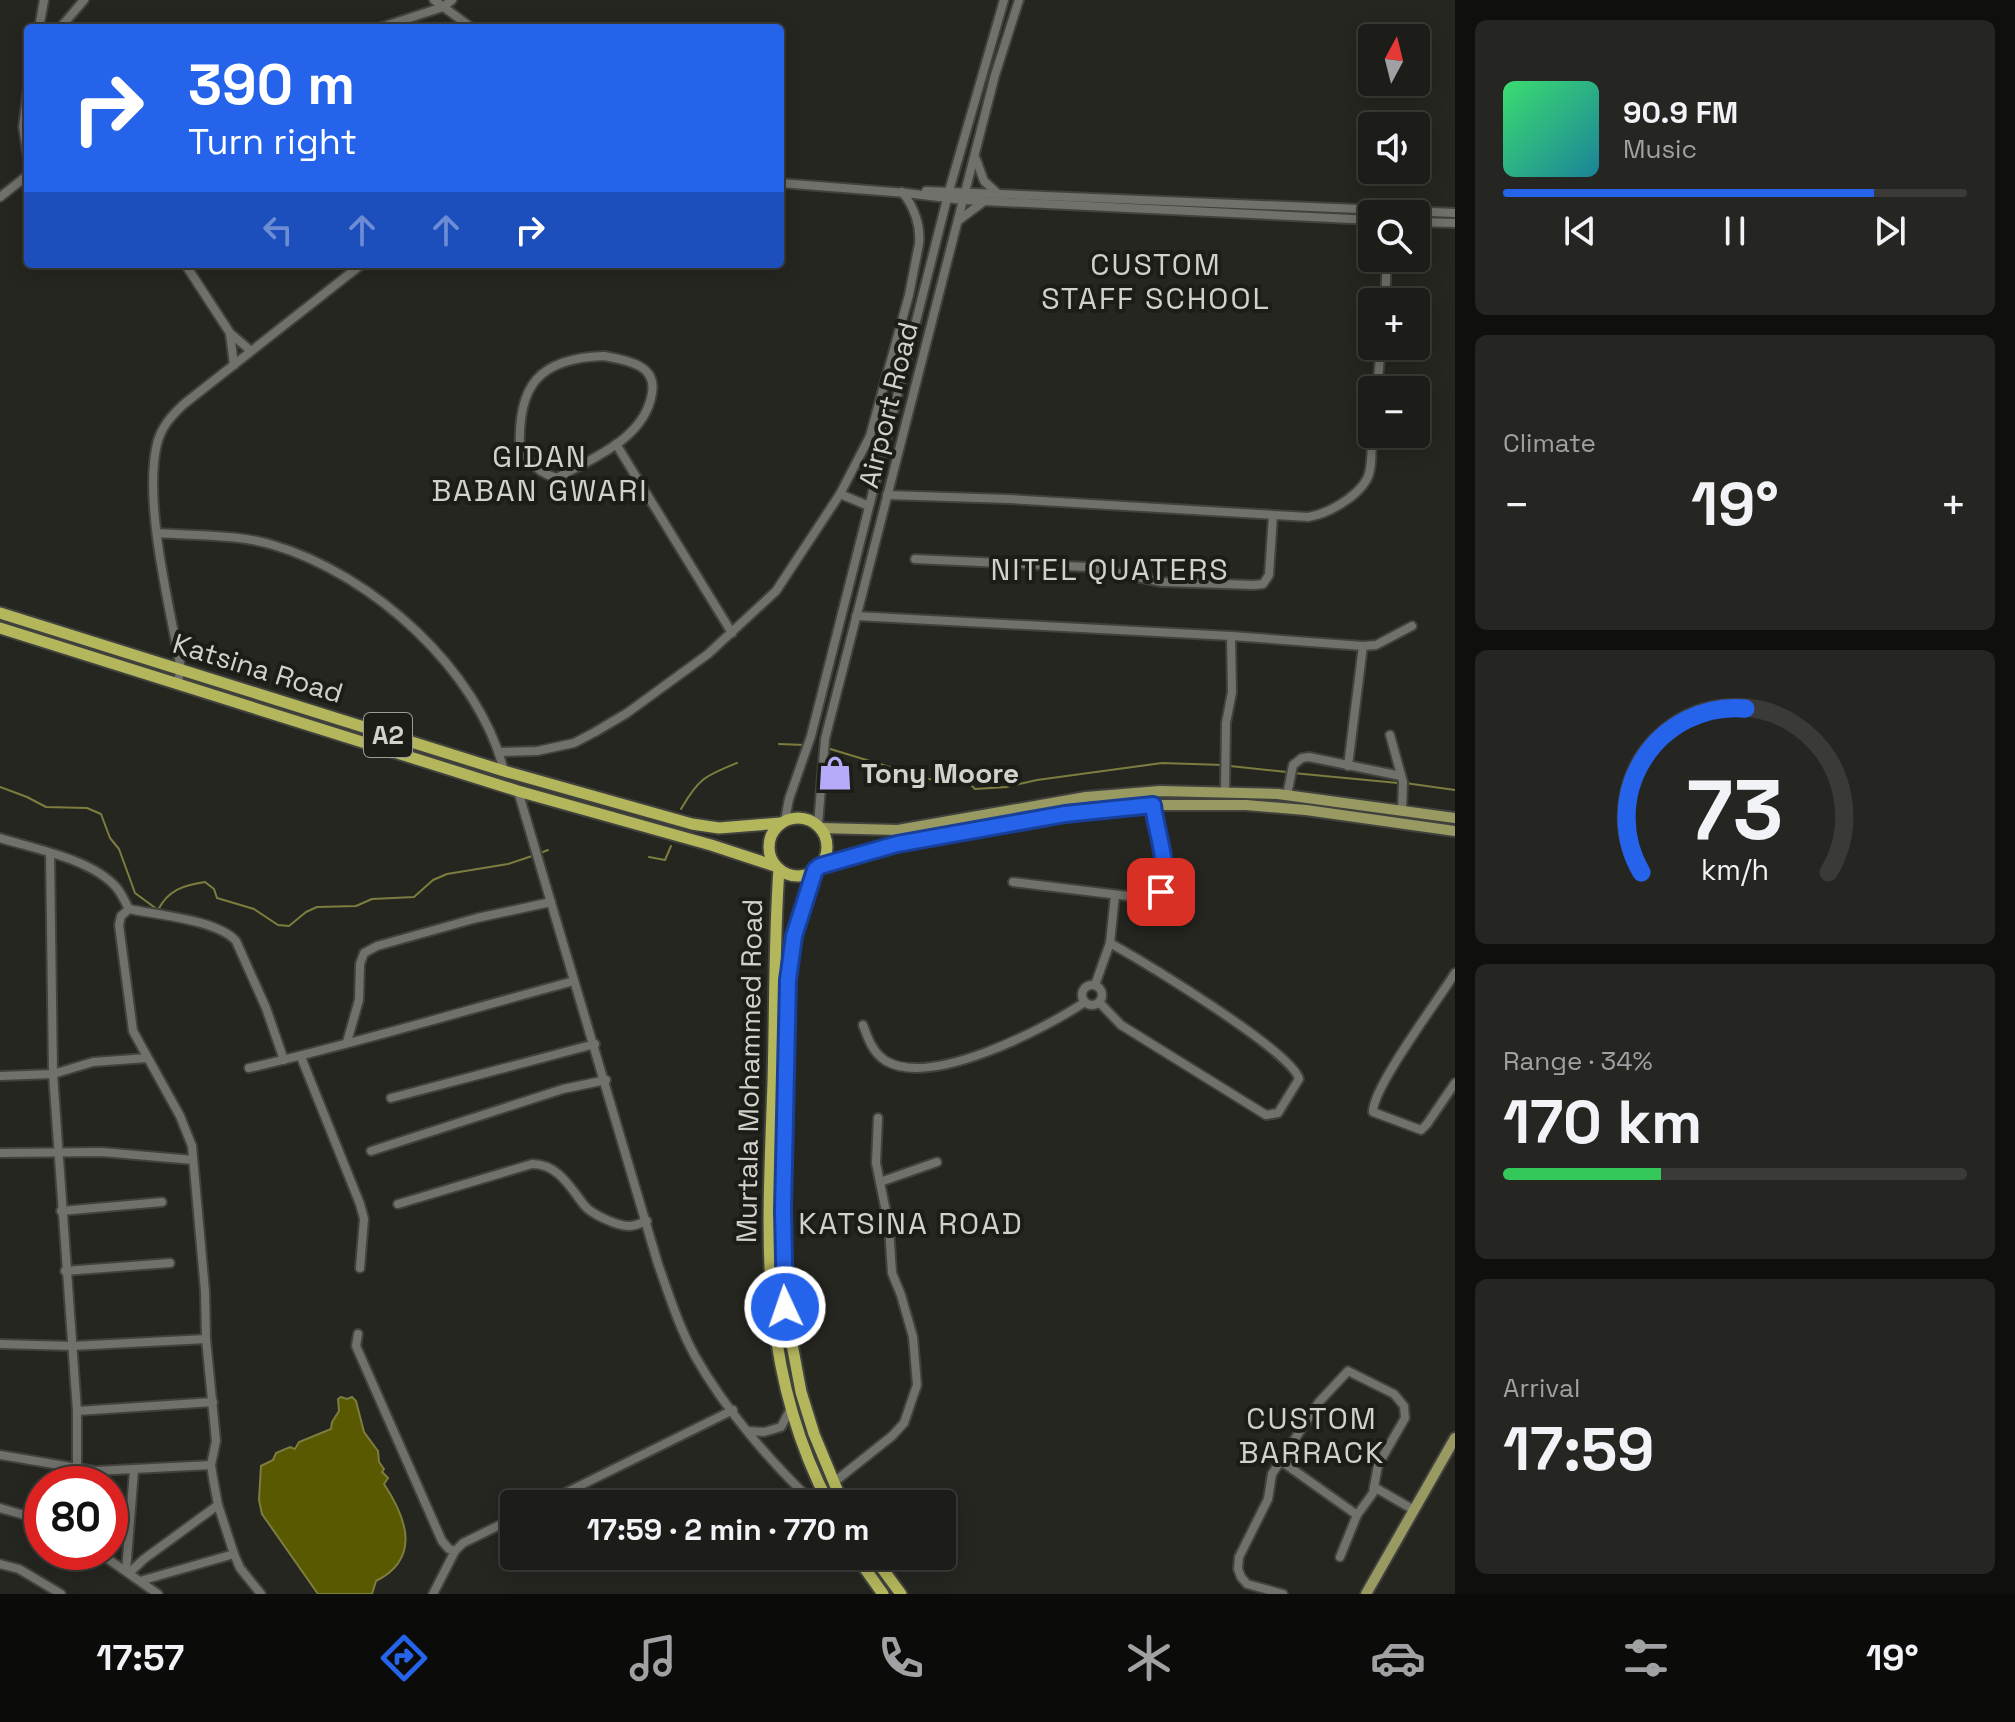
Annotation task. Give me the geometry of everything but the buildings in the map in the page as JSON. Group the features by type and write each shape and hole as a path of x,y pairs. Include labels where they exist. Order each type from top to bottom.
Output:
{"highway":[{"name":"Katsina Road","path":"0,613 504,771 705,827 783,822"},
{"name":"Katsina Road","path":"0,628 518,791 711,845 777,867"},
{"name":"A2","path":"783,822 800,818 819,826"},
{"path":"777,867 769,844 772,834 783,822"},
{"path":"818,868 827,848 826,838 819,826"},
{"name":"A2","path":"777,867 795,875 805,875 818,868"},
{"name":"Murtala Mohammed Road","path":"777,867 769,1279 778,1358 790,1410 823,1490"},
{"name":"Murtala Mohammed Road","path":"818,868 794,936 788,980 783,1259 791,1350 814,1434 836,1490"},
{"path":"866,1570 883,1594"},
{"path":"883,1570 901,1594"}],"main road":[{"path":"819,826 898,830 1086,797 1160,791 1287,795 1455,818"},
{"path":"818,868 897,844 1065,814 1153,805 1246,805 1306,810 1455,831"},
{"path":"1366,1594 1455,1438"}],"street":[{"path":"40,24 44,0"},
{"path":"63,24 84,0"},
{"path":"434,0 466,24"},
{"path":"391,24 443,7 452,0"},
{"name":"Airport Road","path":"783,822 806,756 948,194 1004,0"},
{"name":"Airport Road","path":"819,826 821,761 825,739 995,75 1019,0"},
{"path":"975,156 979,174 998,194"},
{"path":"0,197 24,178"},
{"path":"784,183 948,194 984,201 1358,219"},
{"path":"499,752 537,751 574,743 627,713 708,654 776,591 840,494 860,459 877,416 919,244 920,229 904,192"},
{"path":"965,196 998,194 1455,213"},
{"path":"958,220 984,201"},
{"path":"1430,222 1455,223"},
{"path":"188,268 230,333 251,351"},
{"path":"177,684 181,669 158,533 154,469 162,428 175,412 357,268"},
{"path":"230,333 234,365"},
{"path":"604,356 638,364 649,373 653,388 647,412 631,432 616,444 557,478 533,466 520,450 519,432 525,400 539,374 577,357 604,356"},
{"path":"616,444 732,633"},
{"path":"887,495 1038,500 1308,517 1333,510 1367,478 1370,448"},
{"path":"840,494 869,506"},
{"path":"915,559 1088,567 1162,582 1263,584 1269,575 1273,515"},
{"path":"158,533 272,544 352,581 423,639 460,678 499,752 504,771"},
{"path":"856,616 1363,646 1376,645 1412,626"},
{"path":"1225,791 1226,723 1232,692 1231,636"},
{"path":"1348,766 1363,646"},
{"path":"1390,735 1402,782 1402,810"},
{"path":"1287,795 1290,774 1297,760 1309,757 1402,782"},
{"path":"518,791 658,1264 685,1336 696,1357 748,1431 802,1490"},
{"path":"1013,882 1153,898 1165,887 1165,868 1153,805"},
{"path":"0,838 95,870 115,885 129,909 197,923 231,935 266,1008 284,1060"},
{"path":"50,853 53,1074 77,1411 73,1466"},
{"path":"1095,985 1110,943 1115,895"},
{"path":"347,1042 359,1000 360,964 364,953 377,946 477,918 551,902"},
{"path":"129,909 121,916 122,951 133,1031 188,1131 192,1146 216,1441 211,1465 218,1505 240,1568 261,1594"},
{"path":"1099,1002 1121,1025 1266,1115 1278,1113 1299,1079 1297,1071 1275,1051 1110,943"},
{"path":"1454,978 1383,1086 1375,1100 1373,1112 1421,1130 1455,1083"},
{"path":"249,1068 301,1057 574,981"},
{"path":"1085,1002 1083,990 1095,985"},
{"path":"1095,985 1102,993 1099,1002"},
{"path":"1085,1002 1090,1005 1099,1002"},
{"path":"863,1025 871,1045 884,1060 905,1067 920,1067 980,1055 1060,1019 1085,1002"},
{"path":"391,1098 595,1044"},
{"path":"301,1057 360,1204 364,1219 360,1268"},
{"path":"0,1076 53,1074 93,1062 147,1058"},
{"path":"371,1151 563,1089 606,1080"},
{"path":"833,1483 904,1423 917,1385 913,1337 892,1273 889,1226 876,1163 878,1118"},
{"path":"0,1153 57,1151 140,1154 193,1160"},
{"path":"880,1182 937,1162"},
{"path":"398,1204 532,1164 542,1164 551,1168 575,1190 586,1208 628,1226 647,1221"},
{"path":"61,1211 162,1202"},
{"path":"65,1271 170,1263"},
{"path":"358,1334 356,1346 442,1541 455,1551"},
{"path":"0,1344 72,1346 206,1339"},
{"path":"1283,1594 1247,1584 1238,1569 1239,1557 1268,1499 1272,1474 1319,1402 1349,1371 1394,1394 1405,1411 1403,1423 1378,1465 1373,1493 1357,1515 1340,1557"},
{"path":"77,1411 213,1402"},
{"path":"571,1490 733,1410"},
{"path":"748,1431 764,1432 781,1427 790,1410"},
{"path":"0,1455 57,1466"},
{"path":"1281,1461 1357,1515"},
{"path":"128,1470 211,1465"},
{"path":"127,1572 134,1470"},
{"path":"1374,1487 1414,1510"},
{"path":"127,1572 218,1505"},
{"path":"0,1508 24,1515"},
{"path":"433,1594 455,1551 463,1543 500,1525"},
{"path":"140,1581 234,1554"},
{"path":"0,1564 19,1569 61,1594"},
{"path":"124,1570 158,1594"}],"shaded area":[{"path":"341,1397 352,1397 356,1401 364,1432 378,1451 379,1462 384,1469 382,1472 388,1478 384,1484 399,1511 406,1537 399,1561 376,1581 372,1594 318,1594 262,1514 259,1500 261,1466 273,1460 276,1453 290,1447 295,1449 299,1442 331,1429"}],"waterway":[{"path":"779,744 805,745"},
{"path":"827,748 929,779 970,784 975,789 1162,763 1223,765"},
{"path":"681,809 704,779 737,763"},
{"path":"1230,766 1287,772"},
{"path":"1293,773 1398,783"},
{"path":"1405,783 1455,790"},
{"path":"0,787 46,807 87,808 101,814 110,838 119,849 135,893 158,910 177,890 205,882 214,889 217,898 254,909 278,925 289,926 317,907 356,906 372,899 414,897 433,880 447,874 508,864 532,856"},
{"path":"649,857 665,860 671,846"},
{"path":"538,854 548,850"}],"place":[{"name":"Tony Moore","path":"835,773"}],"district":[{"name":"CUSTOM STAFF SCHOOL","path":"1156,282"},
{"name":"GIDAN BABAN GWARI","path":"540,474"},
{"name":"NITEL QUATERS","path":"1110,570"},
{"name":"KATSINA ROAD","path":"911,1224"},
{"name":"CUSTOM BARRACK","path":"1312,1436"}],"route":[{"path":"785,1307 783,1210 788,980 794,936 815,870 897,844 1065,814 1153,805 1155,829 1165,868 1165,887 1161,892"}]}
